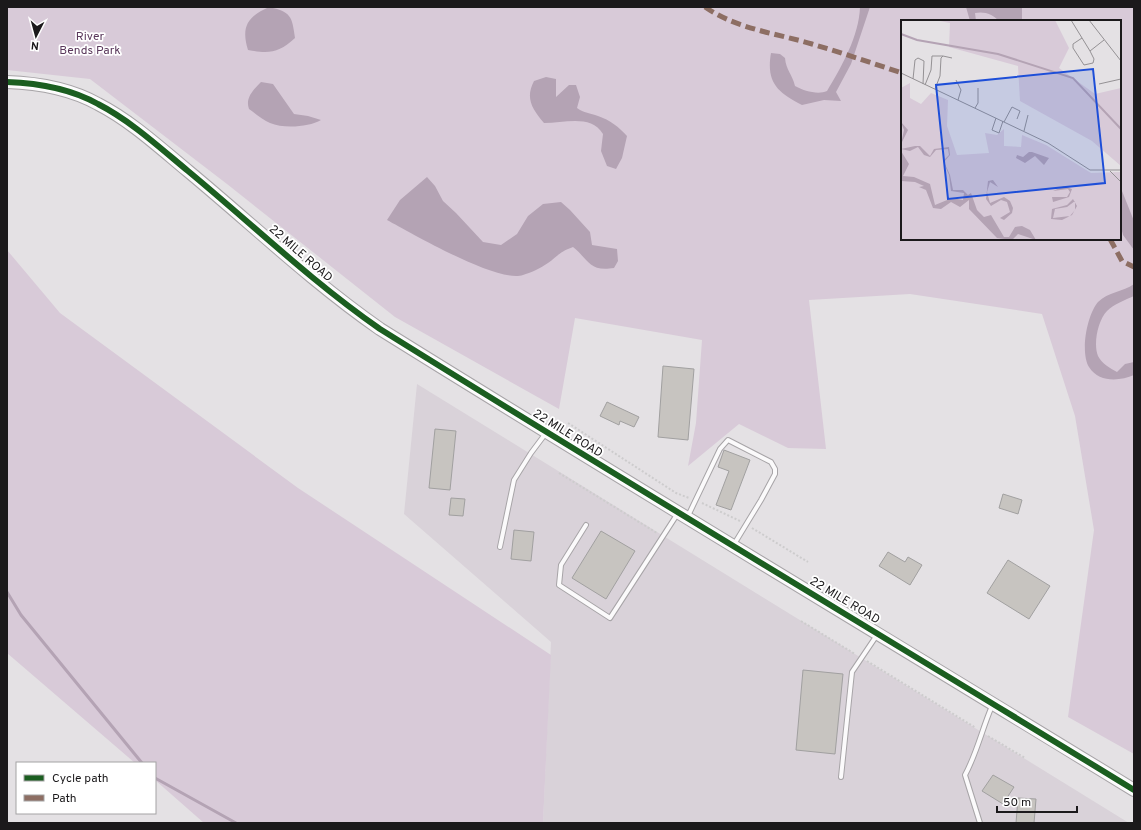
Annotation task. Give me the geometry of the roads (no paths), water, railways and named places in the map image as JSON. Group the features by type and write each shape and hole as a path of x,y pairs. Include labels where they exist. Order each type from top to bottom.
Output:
{"street":[{"name":"22 MILE ROAD","path":"7,82 55,88 98,103 154,143 344,304 386,333 546,433 878,633 1134,790"}],"lane":[{"path":"500,547 514,480 531,452 546,433"},
{"path":"586,525 561,565 559,585 610,618 663,536 683,516 696,500 720,449 728,440 771,462 775,469 775,474 733,546"},
{"path":"842,777 852,672 860,657 878,633"},
{"path":"980,823 965,775 975,758 981,731 993,704"}],"waterway":[{"path":"7,592 21,615 141,762"},
{"path":"156,779 236,823"}],"park label":[{"name":"River Bends Park","path":"90,43"}]}
